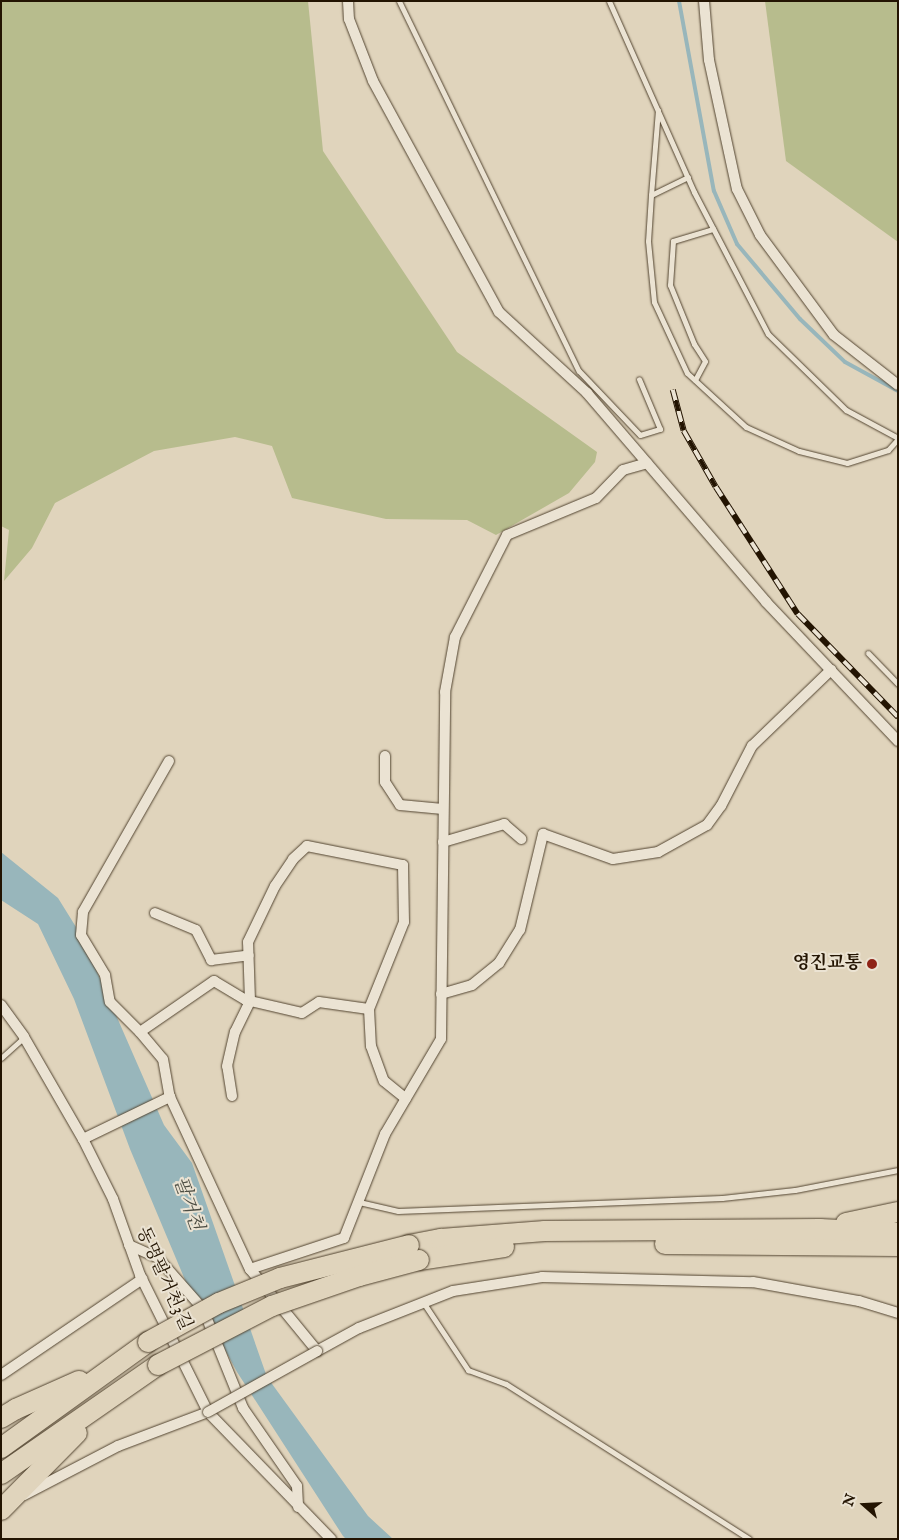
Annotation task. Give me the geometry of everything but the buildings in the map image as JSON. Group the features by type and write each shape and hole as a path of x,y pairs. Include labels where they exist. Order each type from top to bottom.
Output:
{"highway":[{"path":"815,1237 898,1212"},
{"path":"1,1474 86,1417 118,1390 158,1364 272,1306 350,1278 414,1252 440,1239 545,1231 815,1237 898,1233"},
{"path":"815,1237 898,1246"},
{"path":"815,1237 898,1253"},
{"path":"1,1448 148,1342 219,1303 280,1278 414,1252"},
{"path":"1,1418 16,1409 115,1364"},
{"path":"7,1505 118,1390"}],"street":[{"path":"348,1 349,19 373,81 499,312 587,393 766,602 898,741"},
{"path":"704,1 709,60 737,189 760,235 834,336 898,385"},
{"path":"250,1269 344,1238 385,1134 441,1039 444,692 455,637 507,535 596,498 623,470 647,463"},
{"path":"442,994 472,984 499,963 520,930 543,834 613,859 658,852 708,825 721,806 752,746 831,670"},
{"path":"385,756 385,782 400,805 443,809"},
{"path":"169,761 83,912 82,935 104,975 110,1002 164,1059 170,1097 250,1269 317,1351"},
{"path":"443,842 479,829 504,824 522,839"},
{"path":"232,1096 227,1066 234,1032 250,1001 248,942 275,886 293,859 307,846 403,865 404,922 369,1009 371,1046 384,1081 406,1099"},
{"path":"155,912 196,930 211,960 249,955"},
{"path":"140,1032 214,981 250,1001 302,1013 319,1002 369,1009"},
{"name":"동명팔거천3길","path":"1,1005 24,1037 75,1124 86,1137 113,1199 142,1279 208,1412 331,1539"},
{"path":"86,1137 170,1097"},
{"path":"129,1246 158,1258 203,1309 243,1408 297,1486 298,1507"},
{"path":"7,1505 118,1446 208,1412 359,1328 453,1292 542,1277 743,1281 859,1301 898,1313"},
{"path":"1,1375 142,1279"}],"lane":[{"path":"399,1 579,371 640,435 660,429 639,379"},
{"path":"609,1 658,110 688,178 768,334 846,410 898,438 888,450 847,463 799,451 746,427 687,373 654,302 648,241 658,110"},
{"path":"651,194 688,178"},
{"path":"695,380 705,361 694,344 670,285 673,241 713,229"},
{"path":"868,653 898,684"},
{"path":"1,1058 24,1037"},
{"path":"359,1202 398,1211 722,1198 796,1190 898,1170"},
{"path":"423,1302 468,1370 506,1384 749,1539"}],"green space":[{"path":"1,1 308,1 323,151 457,352 597,452 595,462 569,493 496,535 467,520 386,519 292,498 272,446 235,437 154,451 55,503 32,548 4,581 9,530 1,526"},
{"path":"765,1 898,1 898,242 786,161"}],"water":[{"name":"팔거천","path":"1,852 58,898 81,935 164,1125 192,1163 267,1377 368,1516 393,1539 346,1539 343,1536 237,1372 203,1309 188,1287 130,1149 74,999 38,924 1,900"}],"waterway":[{"path":"679,1 714,191 737,244 800,319 845,362 898,391"}],"railway":[{"path":"673,390 684,431 716,487 798,614 898,717"}],"place":[{"name":"영진교통","path":"872,964"}]}
